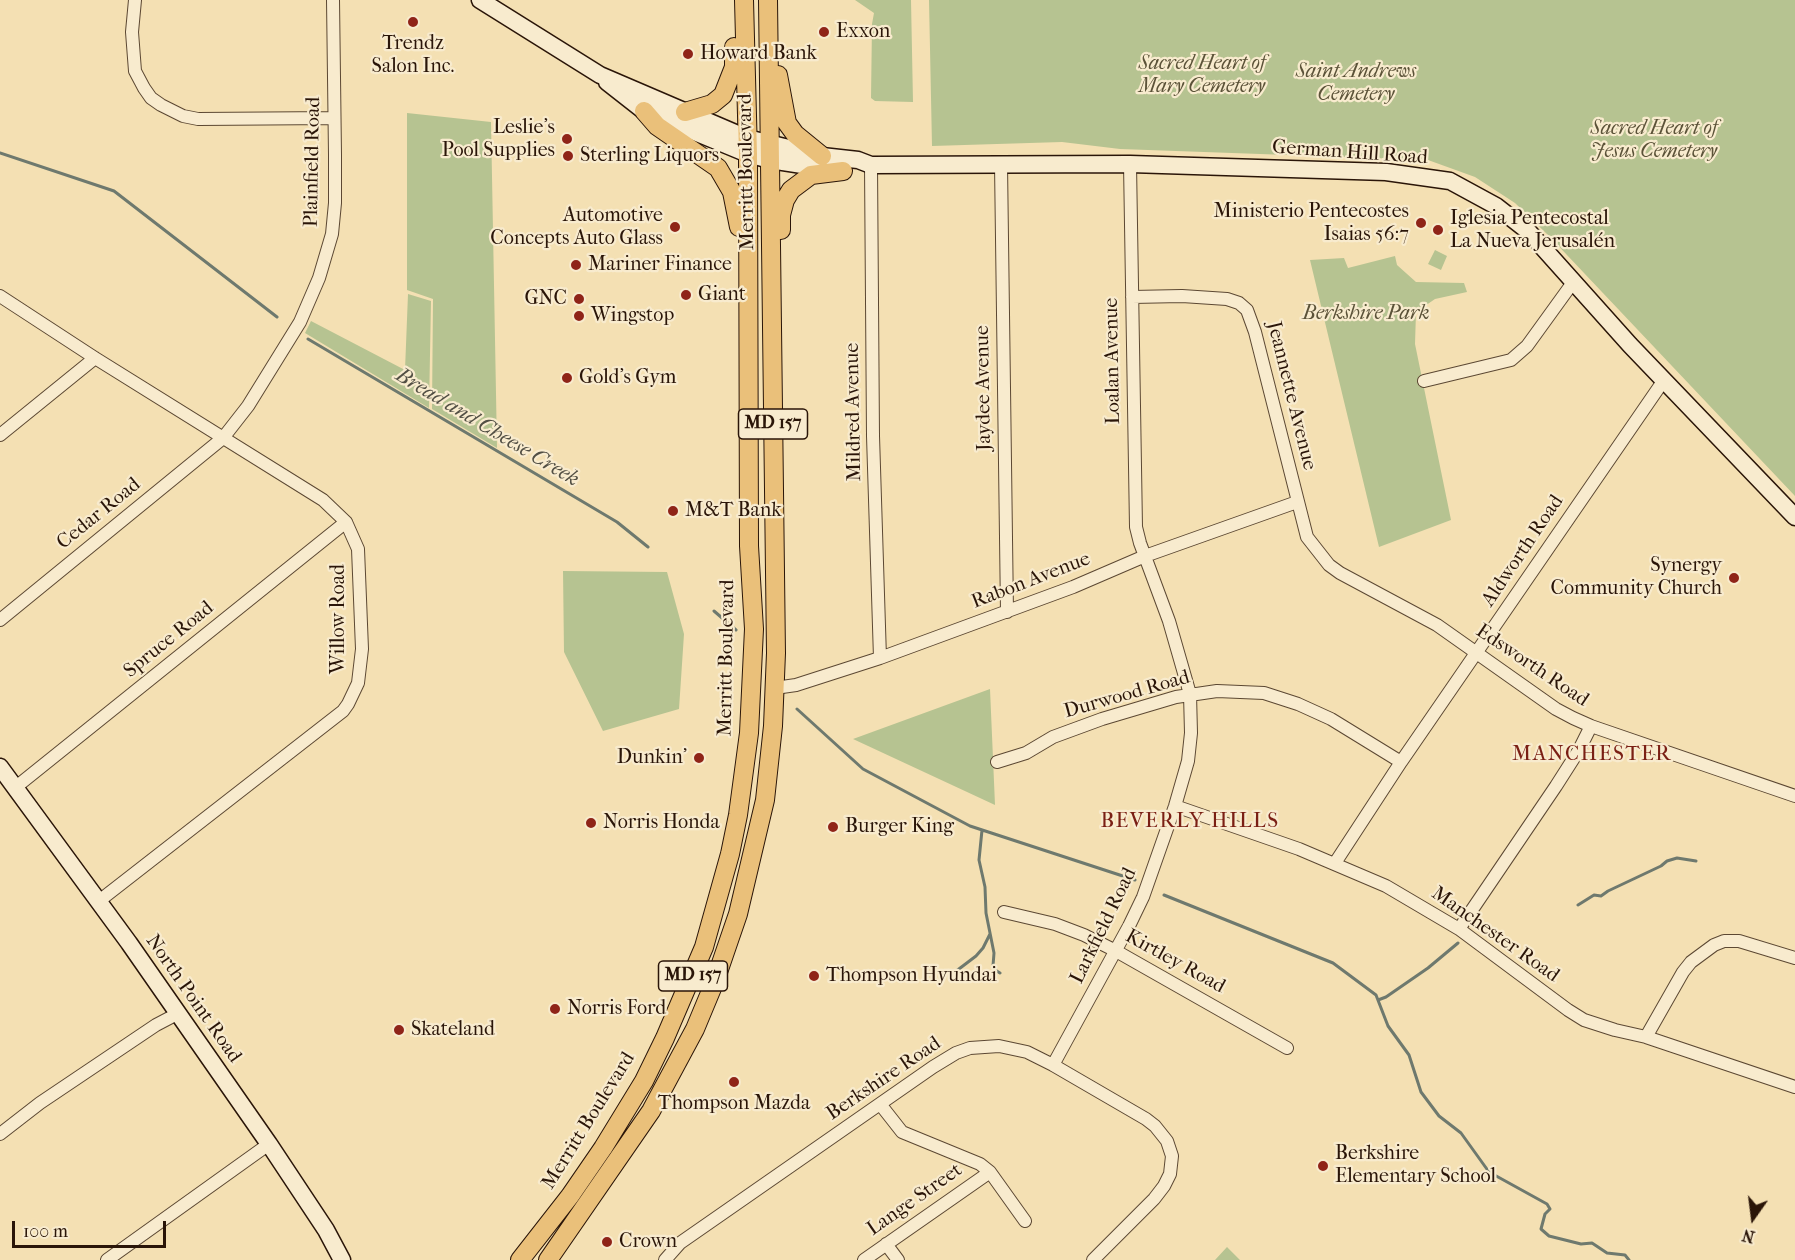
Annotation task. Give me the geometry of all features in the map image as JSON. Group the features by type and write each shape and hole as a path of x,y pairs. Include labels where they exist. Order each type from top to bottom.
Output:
{"main road":[{"path":"685,112 718,100 731,78 734,67 733,0"},
{"name":"Merritt Boulevard","path":"520,1260 570,1196 618,1124 648,1072 693,975 715,910 738,815 750,733 754,629 749,546 748,146 744,0"},
{"path":"768,5 787,123 795,135 822,156"},
{"name":"Merritt Boulevard","path":"548,1260 651,1111 695,1029 715,981 738,914 759,830 770,766 776,688 768,5"},
{"path":"644,111 657,126 718,168 732,192 740,236 747,247"},
{"path":"771,307 781,301 781,215 785,200 791,190 812,175 843,171"},
{"path":"754,629 760,638 761,679 776,688"},
{"path":"752,687 761,690 765,697 766,742 770,766"}],"street":[{"path":"135,0 132,32 135,71 144,88 161,105 183,116 198,119 334,118"},
{"name":"Plainfield Road","path":"223,438 248,406 294,332 314,293 332,234 335,203 333,0"},
{"name":"German Hill Road","path":"480,0 600,75 685,112 748,146"},
{"name":"German Hill Road","path":"600,75 615,90 644,111 748,146 843,171 860,170 871,165"},
{"name":"German Hill Road","path":"770,153 858,160 871,165 1130,164 1386,172 1450,182 1478,195 1514,218 1574,281 1619,334 1795,517"},
{"name":"Jaydee Avenue","path":"1001,164 1007,612"},
{"name":"Loalan Avenue","path":"1130,164 1135,510 1136,527 1145,556"},
{"name":"Mildred Avenue","path":"871,165 874,446 880,658"},
{"path":"1424,381 1511,360 1527,346 1574,281"},
{"name":"Willow Road","path":"0,296 322,500 346,522 358,549 362,649 358,683 343,711 99,901"},
{"name":"Jeannette Avenue","path":"1132,297 1182,296 1227,299 1239,303 1247,310 1255,332 1297,502"},
{"path":"0,435 95,358"},
{"name":"Aldworth Road","path":"1335,863 1401,762 1664,380"},
{"name":"Cedar Road","path":"0,620 223,438"},
{"name":"Rabon Avenue","path":"776,688 796,685 880,658 1073,587 1145,556 1297,502"},
{"name":"Edsworth Road","path":"1297,502 1307,537 1313,548 1329,565 1437,625 1556,709 1591,726 1795,796"},
{"name":"Spruce Road","path":"16,787 346,522"},
{"name":"Larkfield Road","path":"1053,1065 1143,897 1175,806 1190,745 1190,694 1169,621 1145,556"},
{"name":"Durwood Road","path":"997,762 1026,753 1053,737 1102,719 1190,694 1217,691 1264,693 1315,710 1401,762"},
{"path":"1459,929 1556,786 1591,726"},
{"name":"North Point Road","path":"0,767 99,901 269,1144 326,1230 342,1260"},
{"name":"Manchester Road","path":"1175,806 1335,863 1386,886 1459,929 1584,1020 1646,1037 1795,1087"},
{"name":"Kirtley Road","path":"1004,912 1055,924 1116,951 1287,1048"},
{"path":"1646,1037 1690,962 1714,945 1724,941 1739,941 1795,958"},
{"path":"0,1134 40,1103 156,1025 177,1014"},
{"name":"Berkshire Road","path":"665,1260 680,1243 933,1067 956,1053 970,1048 999,1046 1028,1052 1053,1065 1137,1113 1155,1126 1167,1141 1172,1156 1170,1174 1159,1192 1093,1260"},
{"path":"880,1104 902,1132 972,1160 990,1172 1025,1221"},
{"path":"107,1260 269,1144"},
{"name":"Lange Street","path":"864,1260 990,1172"},
{"path":"886,1244 898,1260"}],"green space":[{"path":"855,0 911,0 913,102 875,101 871,98 874,13"},
{"name":"Sacred Heart of Jesus Cemetery","path":"929,0 1795,0 1795,496 1549,236 1515,203 1475,177 1428,160 1120,149 1062,142 932,146"},
{"path":"407,113 491,122 497,448 432,409 433,299 407,290"},
{"path":"1435,250 1447,256 1441,270 1428,264"},
{"name":"Berkshire Park","path":"1395,256 1397,265 1416,282 1464,283 1467,292 1435,299 1416,312 1415,344 1451,520 1379,547 1310,260 1344,258 1348,268"},
{"path":"408,294 431,301 429,408 305,333 311,321 405,370"},
{"path":"563,571 667,572 684,634 679,709 603,731 564,652"},
{"path":"990,689 995,805 853,739"},
{"path":"1227,1247 1240,1260 1215,1260"}],"waterway":[{"name":"Bread and Cheese Creek","path":"0,153 114,191 277,317"},
{"name":"Bread and Cheese Creek","path":"308,339 617,522 648,547"},
{"name":"Bread and Cheese Creek","path":"714,611 736,630"},
{"name":"Bread and Cheese Creek","path":"797,709 863,769 970,826 1135,880"},
{"path":"982,830 979,860 994,953 993,966 1000,973"},
{"name":"Bread and Cheese Creek","path":"1578,905 1594,895 1601,896 1667,861 1677,858 1696,861"},
{"name":"Bread and Cheese Creek","path":"1164,895 1333,963 1376,995 1388,1026 1409,1055 1421,1092 1439,1116 1461,1133 1489,1172 1547,1204 1550,1209 1545,1214 1541,1229 1549,1236 1581,1244 1592,1243 1607,1253 1625,1255 1629,1260"},
{"path":"951,975 976,956 990,934"},
{"name":"Bread and Cheese Creek","path":"1378,1000 1428,968 1458,943"}],"place":[{"name":"Trendz Salon Inc.","path":"413,22"},
{"name":"Exxon","path":"824,32"},
{"name":"Howard Bank","path":"688,54"},
{"name":"Leslie's Pool Supplies","path":"567,139"},
{"name":"Sterling Liquors","path":"568,156"},
{"name":"Ministerio Pentecostes Isaias 56:7","path":"1421,223"},
{"name":"Automotive Concepts Auto Glass","path":"675,227"},
{"name":"Iglesia Pentecostal La Nueva Jerusalén","path":"1438,230"},
{"name":"Mariner Finance","path":"576,265"},
{"name":"Giant","path":"686,295"},
{"name":"GNC","path":"579,299"},
{"name":"Wingstop","path":"579,316"},
{"name":"Gold's Gym","path":"567,378"},
{"name":"M&T Bank","path":"673,511"},
{"name":"Synergy Community Church","path":"1734,578"},
{"name":"Dunkin'","path":"699,758"},
{"name":"Norris Honda","path":"591,823"},
{"name":"Burger King","path":"833,827"},
{"name":"Thompson Hyundai","path":"814,976"},
{"name":"Norris Ford","path":"555,1009"},
{"name":"Skateland","path":"399,1030"},
{"name":"Thompson Mazda","path":"734,1082"},
{"name":"Berkshire Elementary School","path":"1323,1166"},
{"name":"Crown","path":"607,1242"}],"district":[{"name":"MANCHESTER","path":"1592,755"},
{"name":"BEVERLY HILLS","path":"1190,822"}],"park label":[{"name":"Sacred Heart of Mary Cemetery","path":"1202,76"},
{"name":"Saint Andrews Cemetery","path":"1356,84"}]}
